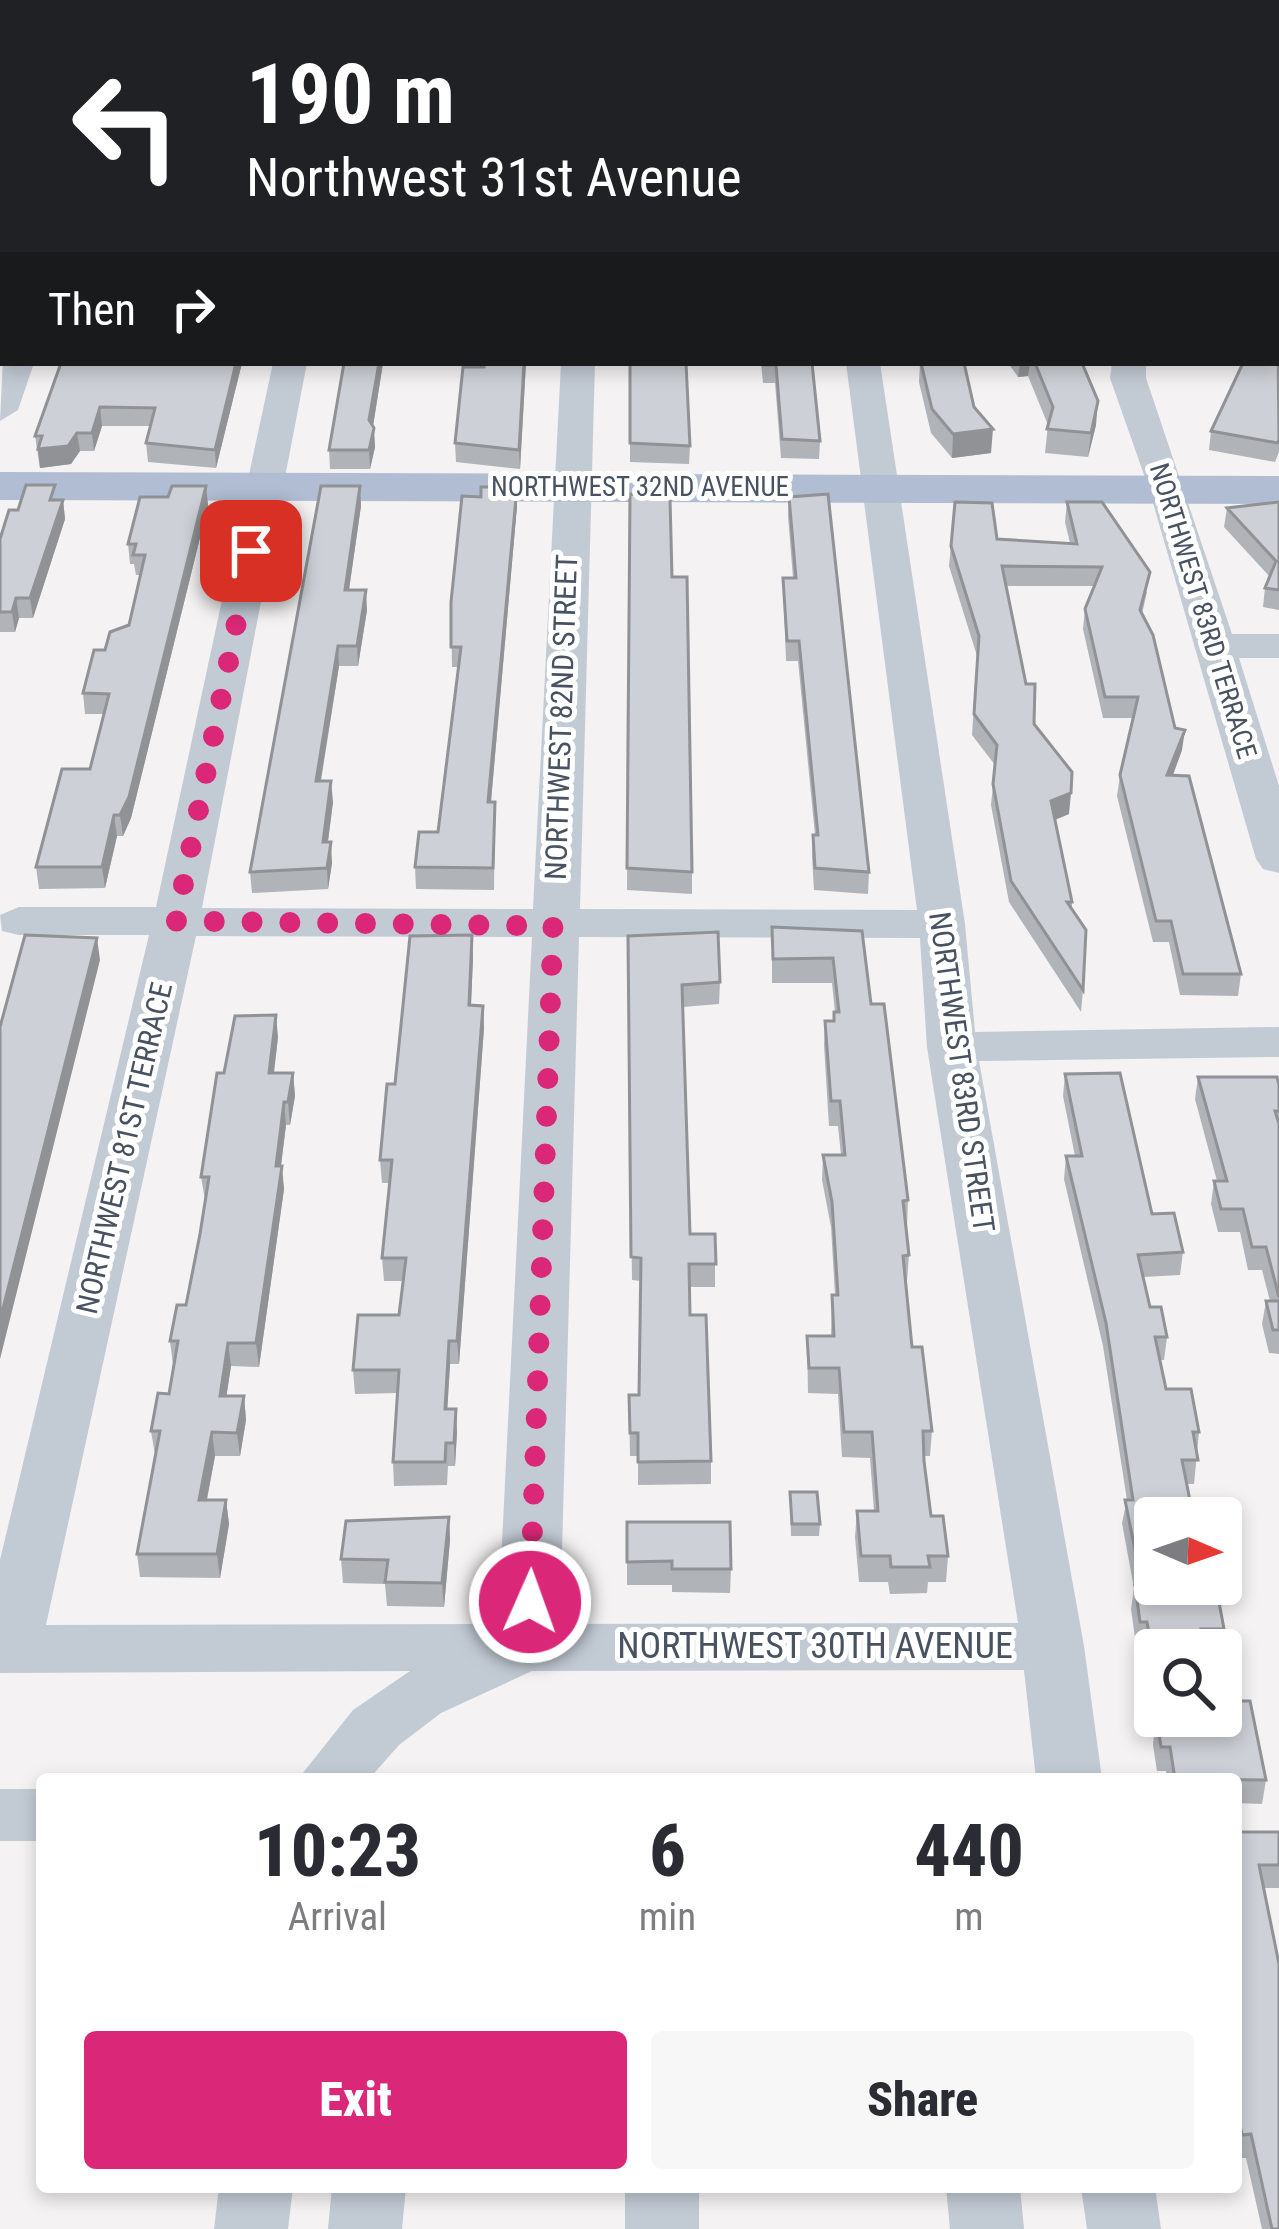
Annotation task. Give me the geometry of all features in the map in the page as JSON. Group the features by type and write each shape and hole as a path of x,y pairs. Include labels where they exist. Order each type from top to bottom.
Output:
{"main road":[{"name":"NORTHWEST 32ND AVENUE","path":"0,486 1279,490"}],"street":[{"path":"0,410 16,366"},
{"name":"NORTHWEST 81ST TERRACE","path":"5,1649 176,921 289,366"},
{"name":"NORTHWEST 82ND STREET","path":"528,1647 578,366"},
{"name":"NORTHWEST 83RD STREET","path":"863,366 942,924 952,1046 1053,1646 1069,1773"},
{"name":"NORTHWEST 83RD TERRACE","path":"1130,366 1128,378 1168,489 1212,646 1276,836"},
{"path":"1212,646 1279,646"},
{"path":"19,921 942,924"},
{"path":"952,1046 1279,1042"},
{"name":"NORTHWEST 30TH AVENUE","path":"5,1649 1053,1646"},
{"path":"336,1773 370,1728 407,1698 528,1647"},
{"path":"0,1815 36,1815"},
{"path":"251,2229 255,2193"},
{"path":"365,2229 368,2193"},
{"path":"662,2193 662,2229"},
{"path":"983,2193 987,2229"},
{"path":"1119,2193 1124,2229"}],"building":[{"path":"60,366 235,366 215,450 146,443 155,408 100,407 92,433 77,433 68,446 38,449 42,436 35,436"},
{"path":"343,366 378,366 369,450 329,450"},
{"path":"524,366 519,450 455,443 463,367"},
{"path":"630,366 686,366 690,446 630,443"},
{"path":"776,366 812,366 820,441 782,439"},
{"path":"922,366 965,366 974,407 993,429 953,434 932,409"},
{"path":"1036,366 1083,366 1098,401 1091,433 1047,429 1053,407"},
{"path":"1242,366 1278,366 1278,443 1211,431"},
{"path":"26,485 55,485 50,500 63,500 30,598 16,598 12,612 0,612 0,539 9,510 18,510"},
{"path":"172,486 206,486 129,797 120,815 114,815 102,867 36,867 62,769 90,769 109,694 83,693 94,650 105,650 110,632 129,625 145,555 133,555 136,544 128,544 140,497 168,497"},
{"path":"321,486 360,486 345,590 366,590 357,646 338,646 316,781 331,781 323,842 331,842 327,868 250,872"},
{"path":"481,487 517,487 488,802 495,802 493,868 415,867 419,832 438,832 461,647 451,647 451,602 462,496 481,497"},
{"path":"630,494 670,499 672,577 687,577 692,872 627,868"},
{"path":"828,494 869,872 815,868 813,835 818,835 799,641 787,641 783,578 796,578 789,497"},
{"path":"955,502 992,503 997,539 1077,544 1067,502 1102,502 1150,572 1140,610 1153,635 1175,728 1185,730 1167,775 1189,776 1241,974 1183,974 1171,921 1156,921 1120,775 1138,697 1105,697 1085,609 1102,567 1002,566 1026,684 1035,684 1034,724 1072,772 1071,793 1051,801 1072,902 1067,902 1086,930 1083,990 1011,881 993,784 997,745 974,714 979,636 951,546"},
{"path":"1279,502 1279,590 1265,588 1276,561 1227,508"},
{"path":"772,927 862,931 871,1004 884,1004 908,1200 903,1201 909,1255 903,1256 912,1347 922,1347 932,1431 923,1431 924,1461 931,1516 943,1516 948,1556 928,1556 930,1567 891,1567 890,1556 861,1556 857,1511 878,1511 872,1432 844,1432 839,1368 809,1368 807,1336 834,1336 832,1295 838,1295 832,1202 823,1155 845,1155 840,1101 831,1101 825,1021 834,1021 834,1012 839,1012 833,958 773,959"},
{"path":"718,932 720,982 682,985 690,1234 715,1234 716,1264 689,1264 690,1315 706,1315 711,1461 638,1462 638,1433 630,1433 629,1395 639,1395 641,1258 631,1257 628,936"},
{"path":"25,935 97,938 0,1320 0,1027"},
{"path":"472,935 469,1005 483,1006 457,1341 449,1341 445,1409 456,1409 454,1443 446,1443 445,1462 393,1462 399,1370 353,1370 358,1315 399,1315 406,1258 382,1258 392,1160 380,1160 387,1084 395,1084 410,936"},
{"path":"276,1015 269,1073 293,1073 288,1102 284,1102 276,1166 282,1166 256,1343 228,1343 220,1396 244,1396 237,1433 212,1432 199,1500 226,1500 217,1554 137,1554 160,1431 151,1431 158,1393 169,1394 178,1341 170,1341 177,1305 186,1305 200,1234 209,1177 201,1177 217,1073 224,1073 235,1016"},
{"path":"1120,1073 1152,1214 1174,1213 1183,1252 1138,1255 1150,1307 1161,1307 1167,1337 1155,1337 1166,1389 1191,1389 1199,1432 1193,1432 1198,1460 1182,1460 1189,1497 1134,1497 1134,1545 1125,1500 1133,1500 1106,1323 1066,1156 1082,1156 1065,1074"},
{"path":"1198,1077 1277,1077 1279,1297 1266,1247 1252,1247 1243,1209 1221,1209 1214,1181 1227,1181"},
{"path":"1266,1301 1279,1301 1279,1330 1273,1330"},
{"path":"790,1492 817,1492 820,1524 792,1524"},
{"path":"449,1517 442,1583 385,1582 388,1560 341,1559 346,1521"},
{"path":"627,1522 730,1522 731,1569 672,1569 672,1561 627,1562"},
{"path":"1138,1605 1220,1605 1224,1629 1148,1629 1147,1622 1140,1622"},
{"path":"1242,1701 1250,1701 1266,1780 1242,1780 1242,1773 1174,1773 1170,1747 1161,1747 1159,1737 1242,1737"},
{"path":"1242,1832 1279,1832 1279,1865 1259,1865 1279,1964 1279,2229 1272,2229 1251,2134 1242,2135"}],"route":[{"path":"251,551 176,921 553,926 530,1602"}]}
